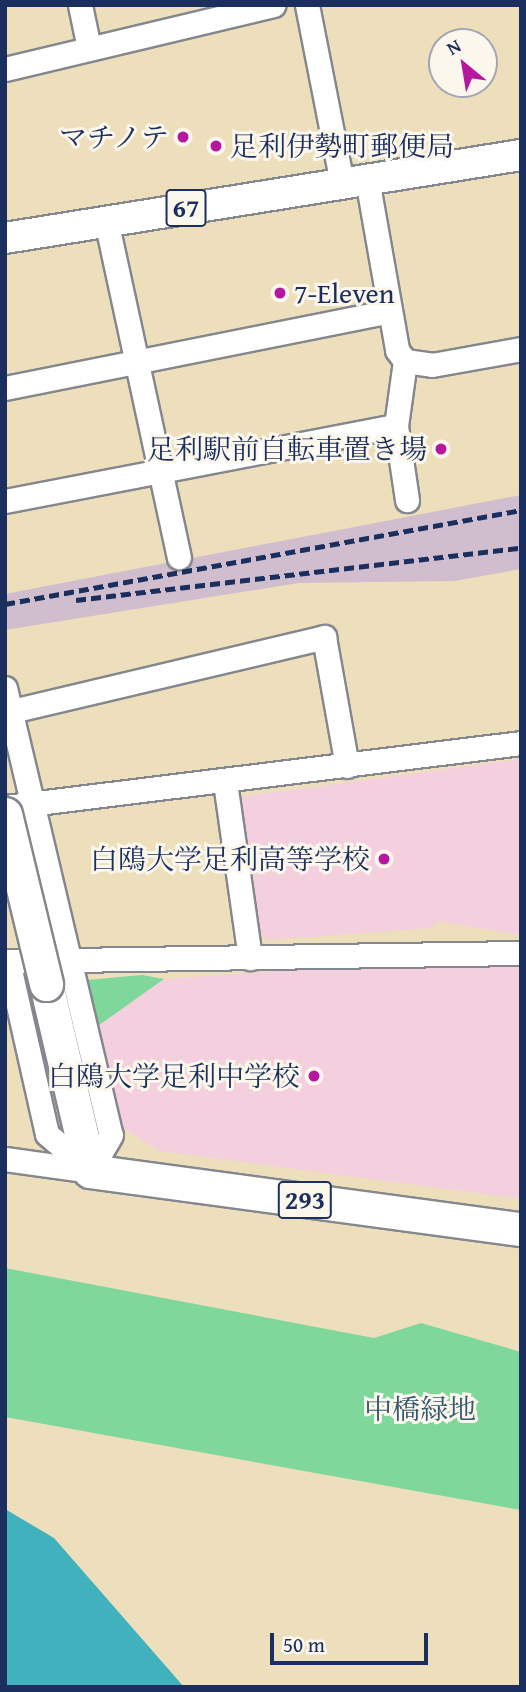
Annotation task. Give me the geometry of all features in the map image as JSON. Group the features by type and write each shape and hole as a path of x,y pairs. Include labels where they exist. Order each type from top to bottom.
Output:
{"highway":[{"path":"20,808 58,974 90,1171"},
{"name":"293","path":"90,1171 521,1229"}],"main road":[{"name":"67","path":"5,238 521,155"}],"street":[{"path":"80,5 89,48"},
{"path":"5,69 272,5"},
{"path":"307,5 389,311 405,361 396,426 407,500"},
{"path":"106,220 162,471 178,557"},
{"path":"5,388 389,311"},
{"path":"405,361 432,365 520,349"},
{"path":"5,501 396,426"},
{"path":"12,711 324,637 347,766"},
{"path":"5,688 12,711 20,808"},
{"path":"5,807 20,808 521,743"},
{"path":"225,782 250,957"},
{"path":"90,1171 47,1134 7,961 58,974 250,957 521,953"},
{"path":"5,1159 90,1171"}],"shaded area":[{"path":"521,495 521,569 455,581 299,583 5,630 5,594"},
{"name":"白鴎大学足利高等学校","path":"521,759 521,935 437,921 432,928 268,940 258,931 239,797"},
{"name":"白鴎大学足利中学校","path":"420,961 521,967 521,1199 159,1151 117,1124 95,1028 164,979"}],"green space":[{"path":"142,975 164,979 95,1028 87,980"},
{"name":"中橋緑地","path":"5,1268 374,1338 421,1323 521,1352 521,1510 5,1417"}],"water":[{"path":"5,1509 54,1538 184,1687 5,1687"}],"railway":[{"path":"5,604 521,510"},
{"path":"76,600 521,548"}],"place":[{"name":"マチノテ","path":"183,137"},
{"name":"足利伊勢町郵便局","path":"216,146"},
{"name":"7-Eleven","path":"280,293"},
{"name":"足利駅前自転車置き場","path":"441,449"},
{"name":"白鴎大学足利高等学校","path":"384,859"},
{"name":"白鴎大学足利中学校","path":"314,1076"}]}
